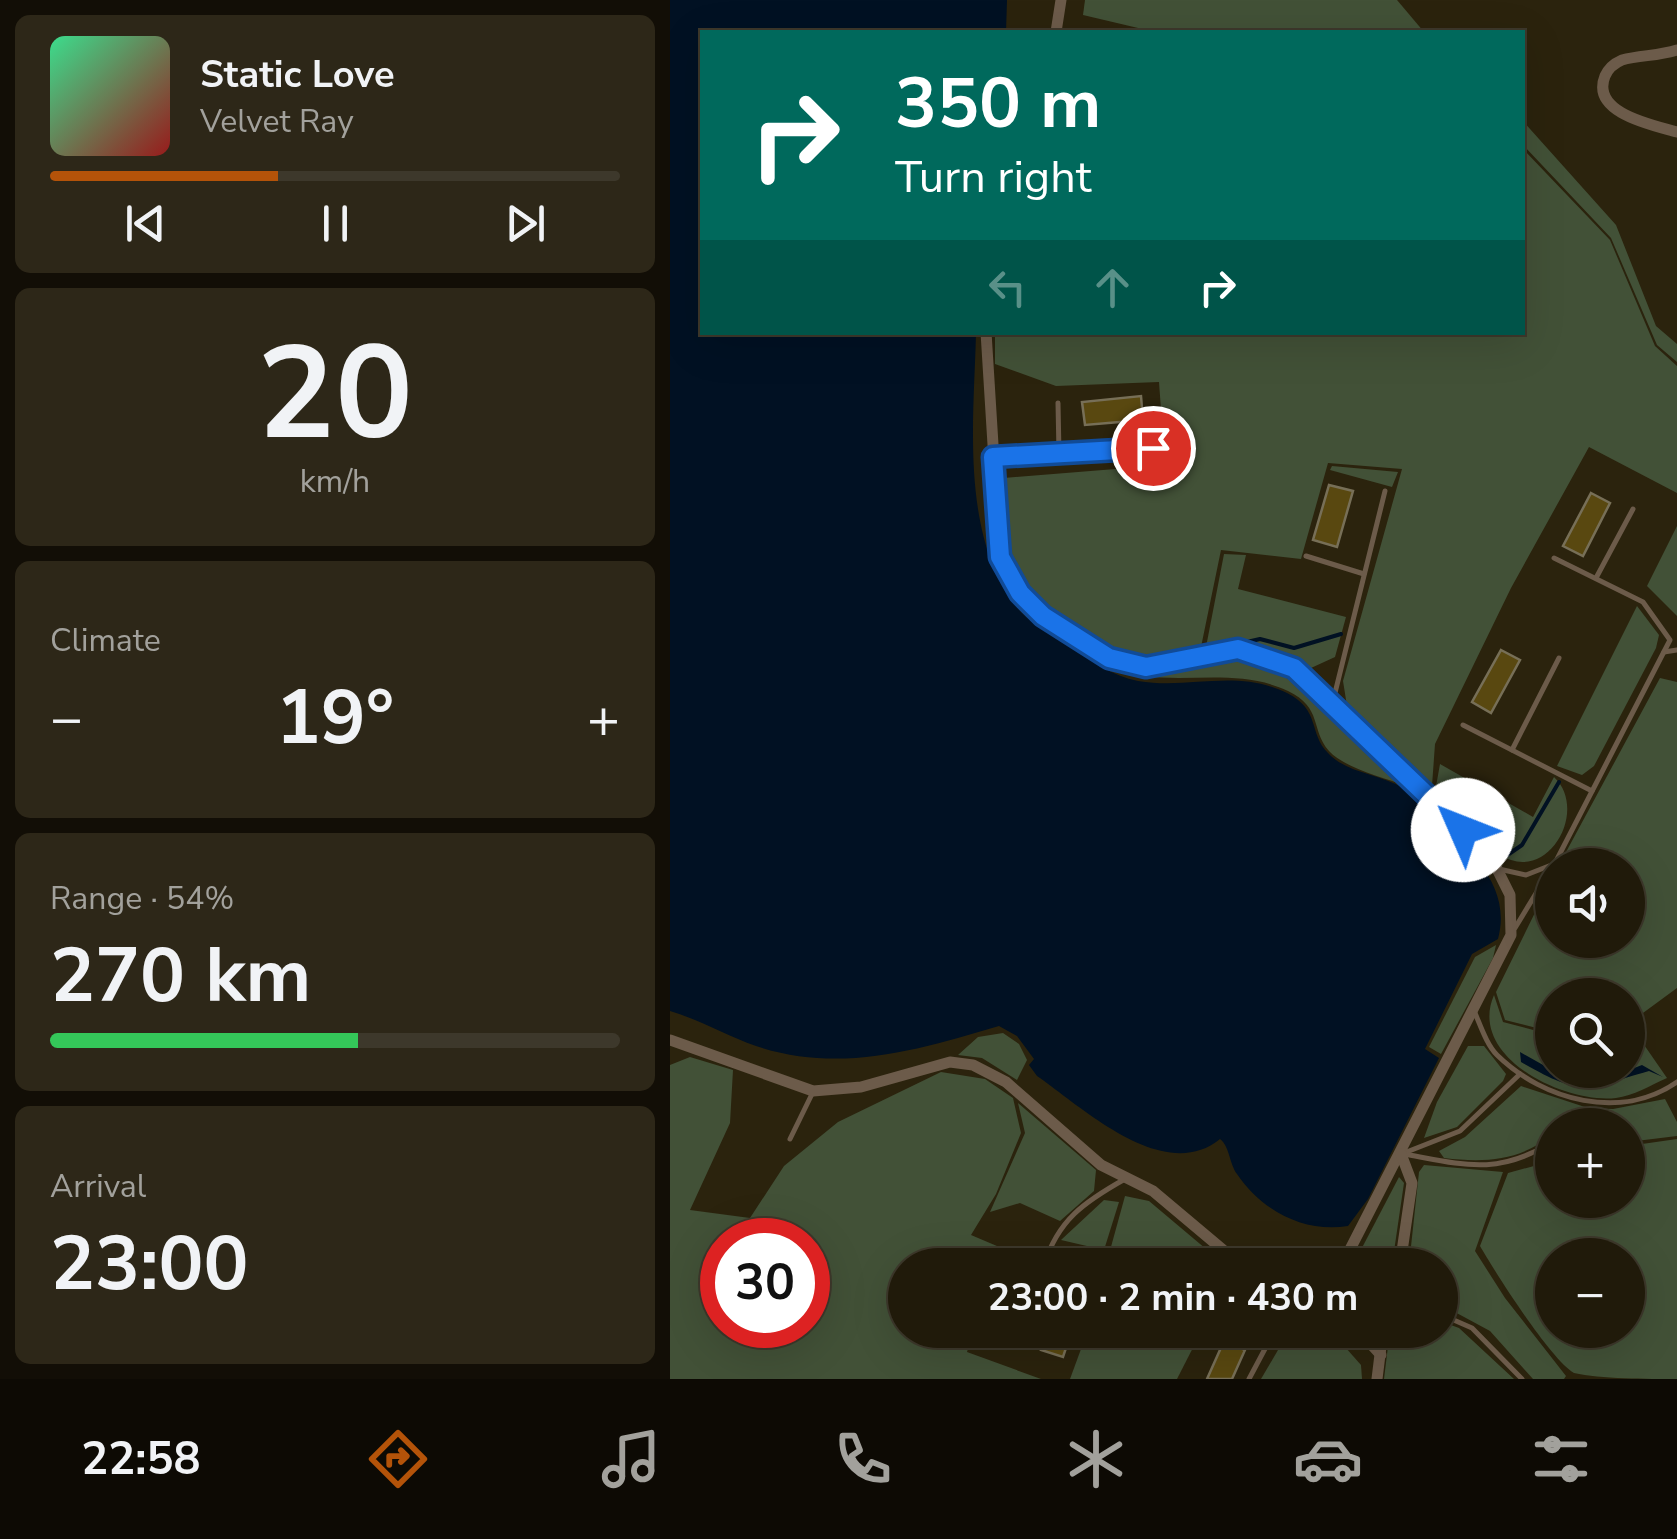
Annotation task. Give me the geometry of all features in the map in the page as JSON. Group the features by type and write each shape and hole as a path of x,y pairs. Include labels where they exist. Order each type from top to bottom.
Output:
{"street":[{"path":"1056,30 1061,0"},
{"path":"1677,50 1619,61 1606,71 1602,87 1606,100 1630,118 1677,132"},
{"path":"986,335 1000,557 1020,593 1043,616 1109,658 1146,667 1238,649 1294,668 1490,856 1510,895 1511,935 1351,1248"},
{"path":"673,1046 814,1092 861,1087 950,1062 973,1065 1006,1082 1100,1165 1153,1190 1221,1248"},
{"path":"1401,1154 1412,1183 1402,1248"},
{"path":"1375,1348 1381,1355"},
{"path":"1377,1379 1382,1348"}],"lane":[{"path":"1058,403 1060,453"},
{"path":"993,457 1153,448"},
{"path":"1332,704 1384,490"},
{"path":"1596,578 1634,509"},
{"path":"1306,556 1364,574"},
{"path":"1554,558 1643,602 1670,640 1562,848"},
{"path":"1664,652 1677,650"},
{"path":"1512,750 1559,658"},
{"path":"1463,725 1592,791"},
{"path":"1496,868 1526,875 1535,872"},
{"path":"1511,935 1535,895"},
{"path":"1473,1011 1494,1052 1520,1074 1580,1103 1623,1102 1659,1094 1677,1082"},
{"path":"1401,1154 1434,1145 1460,1131 1520,1074"},
{"path":"790,1139 814,1092"},
{"path":"1401,1154 1475,1167 1503,1165 1535,1150"},
{"path":"1049,1248 1053,1236 1089,1200 1127,1178"},
{"path":"1458,1322 1472,1328 1522,1379"},
{"path":"1249,1379 1265,1348"}],"green space":[{"path":"1085,0 1397,0 1422,30 1147,30 1083,15"},
{"path":"1525,123 1616,225 1656,326 1677,344 1677,362 1657,345 1611,238 1525,147"},
{"path":"1525,151 1610,240 1655,346 1677,366 1677,493 1589,447 1511,588 1435,744 1432,786 1347,706 1343,681 1402,469 1328,463 1301,559 1221,550 1201,647 1161,656 1137,654 1080,630 1045,605 1032,590 1011,553 1004,478 1165,465 1159,382 1056,386 995,364 995,335 1525,335"},
{"path":"1332,466 1398,472 1392,487 1330,470"},
{"path":"1677,526 1677,616 1647,586"},
{"path":"1224,554 1246,555 1238,589 1346,617 1335,657 1311,668 1247,646 1206,647"},
{"path":"1637,606 1659,635 1656,648 1594,766 1582,775 1557,766"},
{"path":"1226,658 1280,674 1303,689 1406,786 1336,757 1323,743 1306,704 1288,691 1243,679 1152,677 1108,666 1156,672"},
{"path":"1660,678 1677,682 1677,988 1645,1012 1645,978 1535,978 1535,1028 1505,1020 1496,992 1535,913 1535,958 1645,958 1645,848 1568,848"},
{"path":"1440,764 1533,817 1554,777 1563,790 1566,821 1552,848 1535,848 1535,859 1526,862 1511,860 1480,840 1435,792"},
{"path":"1496,945 1493,958 1441,1054 1429,1047 1475,957"},
{"path":"1494,995 1503,1022 1535,1030 1535,1077 1507,1056 1494,1038 1489,1017"},
{"path":"1003,1033 1019,1044 1027,1060 1017,1080 982,1058 958,1055 978,1037"},
{"path":"1468,1046 1484,1046 1506,1074 1503,1081 1457,1127 1424,1138 1437,1102"},
{"path":"1645,1046 1667,1078 1635,1093 1616,1098 1559,1088 1645,1088"},
{"path":"690,1057 733,1070 730,1123 690,1210 750,1218 784,1166 838,1122 941,1072 985,1079 1013,1098 1021,1133 996,1194 971,1235 1002,1248 888,1248 888,1348 968,1348 967,1352 1041,1379 670,1379 670,1065"},
{"path":"1521,1086 1588,1108 1535,1108 1535,1146 1514,1155 1487,1160 1444,1158 1439,1151 1465,1137"},
{"path":"1665,1099 1677,1122 1677,1136 1645,1140 1645,1108 1618,1108"},
{"path":"1018,1103 1096,1170 1094,1191 1060,1221 1020,1203 990,1212 1025,1133"},
{"path":"1677,1139 1677,1379 1574,1373 1550,1348 1645,1348 1645,1238 1535,1238 1535,1330 1480,1246 1508,1173 1535,1166 1535,1218 1645,1218 1645,1144"},
{"path":"1424,1165 1503,1172 1475,1251 1535,1336 1535,1348 1544,1348 1566,1376 1564,1379 1533,1379 1490,1331 1458,1314 1458,1248 1411,1248 1419,1172"},
{"path":"1399,1177 1404,1183 1394,1248 1362,1248"},
{"path":"1125,1196 1149,1201 1205,1248 1111,1248"},
{"path":"1104,1200 1119,1202 1105,1248 1061,1240"},
{"path":"1458,1328 1514,1379 1384,1379 1388,1348 1458,1348"},
{"path":"1081,1348 1193,1348 1177,1379 1070,1379"},
{"path":"1279,1348 1346,1348 1361,1365 1362,1379 1261,1379"}],"water":[{"path":"670,0 1007,0 1006,30 700,30 700,335 976,335 973,441 979,515 1001,583 1021,612 1094,663 1129,679 1157,683 1249,682 1298,700 1310,714 1322,745 1335,760 1407,791 1475,857 1486,871 1499,903 1498,939 1472,954 1425,1049 1439,1058 1368,1199 1348,1226 1301,1223 1272,1209 1237,1174 1220,1139 1198,1151 1174,1153 1124,1136 1037,1076 1029,1065 1034,1059 1017,1036 999,1026 879,1056 818,1058 756,1046 670,1011"},
{"path":"1520,1052 1535,1060 1535,1069 1521,1062"}],"building":[{"path":"1141,396 1143,420 1085,425 1082,402"},
{"path":"1329,485 1353,491 1337,547 1313,540"},
{"path":"1591,493 1610,503 1583,556 1563,546"},
{"path":"1501,650 1520,660 1491,713 1472,702"},
{"path":"1042,1348 1066,1348 1063,1357"},
{"path":"1221,1348 1245,1350 1232,1379 1207,1379"}],"waterway":[{"path":"1238,644 1260,639 1294,648 1341,634"},
{"path":"1506,856 1522,845 1559,782"}],"route":[{"path":"1153,448 993,457 1000,557 1020,593 1043,616 1109,658 1146,667 1238,649 1294,668 1463,830"}]}
